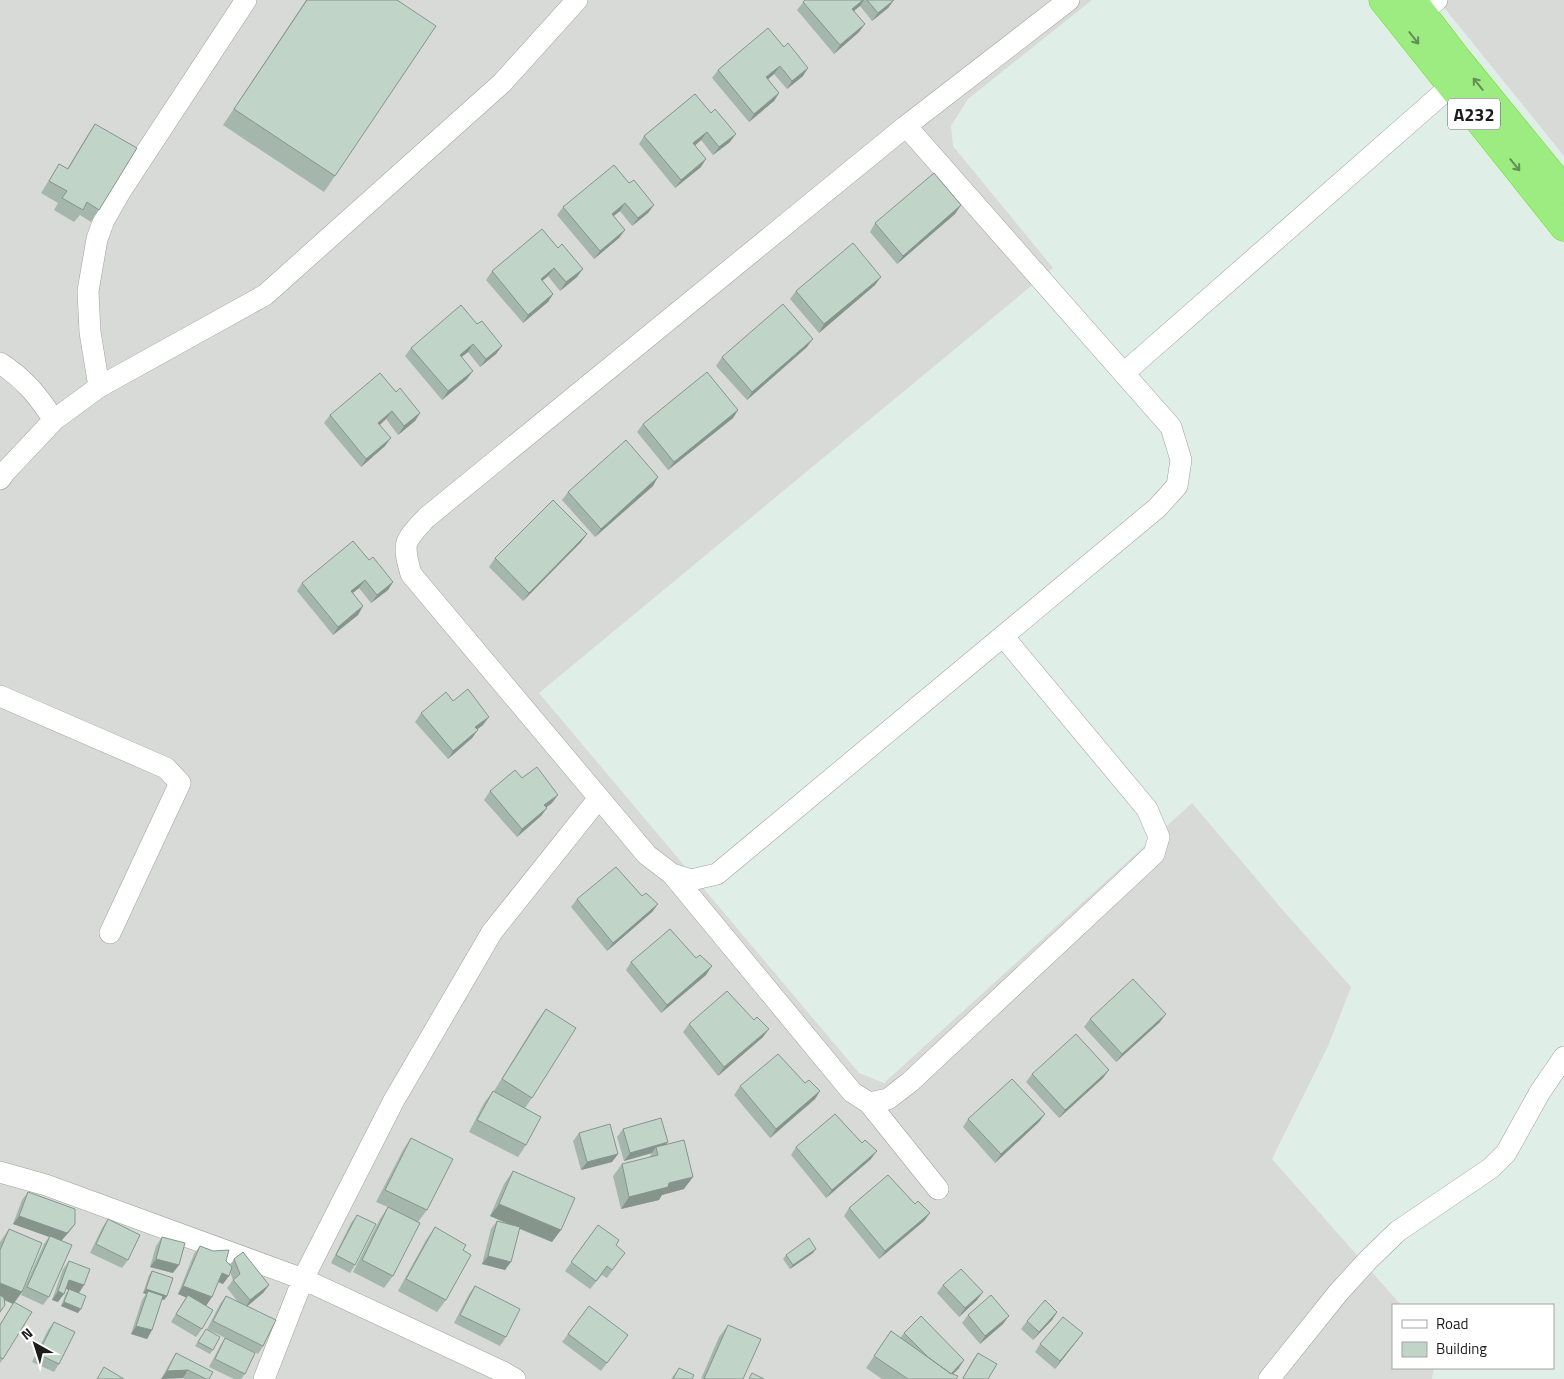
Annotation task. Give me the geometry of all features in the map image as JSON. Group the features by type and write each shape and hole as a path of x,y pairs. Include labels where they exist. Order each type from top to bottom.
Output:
{"highway":[{"name":"A232","path":"1384,0 1564,190"},
{"name":"A232","path":"1424,4 1455,73 1564,227"}],"street":[{"path":"99,387 90,332 88,291 97,239 104,220 120,192 246,0"},
{"path":"0,479 54,420 99,387 265,294 502,84 576,0"},
{"path":"938,1189 869,1103 852,1092 672,874 647,855 599,798 411,574 405,555 407,538 426,518 906,126 1069,0"},
{"path":"1124,373 1455,73"},
{"path":"672,874 691,880 717,874 1157,508 1177,486 1181,460 1171,427 906,126"},
{"path":"0,363 17,374 37,394 54,420"},
{"path":"869,1103 888,1099 910,1082 1154,854 1159,837 1147,808 1003,636"},
{"path":"0,696 166,768 180,783 110,933"},
{"path":"264,1379 303,1279 393,1102 492,932 599,798"},
{"path":"1269,1379 1338,1294 1374,1254 1398,1231 1491,1168 1506,1154 1540,1092 1564,1057"},
{"path":"0,1172 46,1185 303,1279 504,1372 515,1379"}],"shaded area":[{"path":"0,0 1092,0 968,99 951,126 953,146 1053,268 539,693 859,1073 884,1083 1192,803 1351,987 1329,1044 1272,1159 1400,1304 1392,1304 1392,1369 1434,1369 1432,1379 0,1379"},
{"path":"1438,0 1564,0 1564,156"}],"building":[{"path":"307,0 397,0 436,26 335,176 234,109"},
{"path":"805,0 863,0 852,9 865,24 840,45 803,2"},
{"path":"867,0 894,0 878,13"},
{"path":"768,28 784,47 788,43 808,68 792,81 780,66 766,77 779,93 754,114 718,70"},
{"path":"695,94 711,113 715,109 736,134 719,147 707,132 693,143 706,159 681,180 644,136"},
{"path":"95,124 137,148 99,210 87,202 83,210 62,198 67,191 49,181 59,164 68,169"},
{"path":"614,165 629,183 634,180 654,205 638,218 625,203 612,214 625,230 600,251 563,207"},
{"path":"934,173 961,205 903,256 875,223"},
{"path":"542,229 558,248 562,244 583,269 566,282 554,268 541,279 553,294 528,315 492,271"},
{"path":"853,243 881,277 824,324 796,291"},
{"path":"783,304 813,339 752,392 722,357"},
{"path":"461,305 477,324 482,321 502,346 486,359 473,344 460,355 473,371 448,391 411,348"},
{"path":"707,372 738,410 674,462 643,424"},
{"path":"380,373 396,392 400,388 420,413 404,426 392,411 378,423 391,438 366,459 330,415"},
{"path":"626,440 658,477 601,529 568,492"},
{"path":"553,500 587,534 529,593 495,558"},
{"path":"353,541 369,560 373,557 393,582 377,595 365,580 351,591 363,606 338,627 302,583"},
{"path":"468,689 489,717 475,727 478,730 453,751 421,713 446,692 453,701"},
{"path":"537,767 558,795 544,805 547,808 522,829 490,791 515,770 522,778"},
{"path":"616,867 642,896 646,893 658,904 613,943 577,899"},
{"path":"670,929 696,958 700,955 712,966 667,1005 631,962"},
{"path":"1133,979 1166,1014 1122,1054 1090,1019"},
{"path":"727,991 754,1020 757,1017 769,1029 724,1067 689,1024"},
{"path":"546,1009 576,1028 532,1098 502,1079"},
{"path":"1076,1034 1109,1070 1065,1110 1032,1074"},
{"path":"778,1054 805,1083 809,1080 820,1091 776,1129 740,1086"},
{"path":"1012,1079 1045,1114 1001,1154 968,1119"},
{"path":"493,1091 541,1117 526,1145 477,1120"},
{"path":"835,1114 862,1143 865,1140 877,1151 832,1190 796,1147"},
{"path":"661,1118 668,1142 630,1153 623,1129"},
{"path":"610,1124 618,1154 587,1162 579,1133"},
{"path":"411,1138 453,1159 427,1210 385,1190"},
{"path":"684,1140 693,1177 669,1183 668,1187 629,1197 622,1164 658,1155 656,1147"},
{"path":"513,1171 575,1198 561,1230 499,1204"},
{"path":"888,1175 915,1204 918,1201 930,1213 885,1251 849,1208"},
{"path":"28,1192 75,1209 75,1224 67,1233 19,1216"},
{"path":"388,1207 420,1223 393,1276 362,1260"},
{"path":"357,1215 376,1224 355,1265 336,1255"},
{"path":"108,1219 140,1235 128,1260 96,1244"},
{"path":"497,1221 520,1227 511,1262 488,1256"},
{"path":"598,1225 619,1240 616,1245 625,1253 612,1270 607,1266 596,1281 571,1262"},
{"path":"435,1227 466,1245 463,1250 471,1255 446,1300 406,1279"},
{"path":"9,1229 42,1243 22,1292 0,1283 0,1250"},
{"path":"50,1236 72,1245 49,1297 27,1287"},
{"path":"162,1237 185,1243 179,1265 156,1259"},
{"path":"809,1238 816,1249 793,1265 786,1255"},
{"path":"200,1246 213,1251 229,1250 226,1261 232,1267 229,1276 222,1273 212,1297 183,1286"},
{"path":"243,1252 269,1285 250,1300 233,1280 240,1274 234,1259"},
{"path":"69,1261 90,1269 84,1285 69,1280 64,1294 58,1291"},
{"path":"961,1269 983,1292 965,1308 943,1285"},
{"path":"152,1271 173,1278 167,1296 146,1289"},
{"path":"475,1286 520,1309 506,1337 460,1315"},
{"path":"69,1289 86,1296 81,1309 64,1302"},
{"path":"148,1291 163,1296 152,1330 136,1326"},
{"path":"0,1295 4,1298 5,1305 0,1312"},
{"path":"188,1295 213,1310 202,1329 176,1314"},
{"path":"991,1295 1009,1316 985,1336 968,1315"},
{"path":"226,1296 276,1320 263,1346 213,1321"},
{"path":"1045,1300 1057,1312 1039,1332 1027,1321"},
{"path":"14,1302 32,1312 3,1359 0,1357 0,1325"},
{"path":"589,1306 628,1335 607,1363 568,1334"},
{"path":"921,1316 964,1360 951,1374 928,1357 904,1333"},
{"path":"1063,1317 1083,1333 1060,1361 1040,1344"},
{"path":"54,1322 75,1332 59,1364 38,1354"},
{"path":"728,1325 761,1339 743,1379 704,1379"},
{"path":"206,1329 220,1337 213,1350 198,1342"},
{"path":"891,1331 950,1373 958,1376 956,1379 908,1379 874,1356"},
{"path":"225,1338 255,1353 245,1374 215,1359"},
{"path":"176,1353 213,1372 209,1379 188,1370 167,1371"},
{"path":"978,1353 997,1364 988,1379 963,1378"},
{"path":"104,1367 124,1379 97,1379"},
{"path":"679,1368 694,1375 692,1379 673,1379"},
{"path":"752,1373 764,1379 749,1379"}]}
